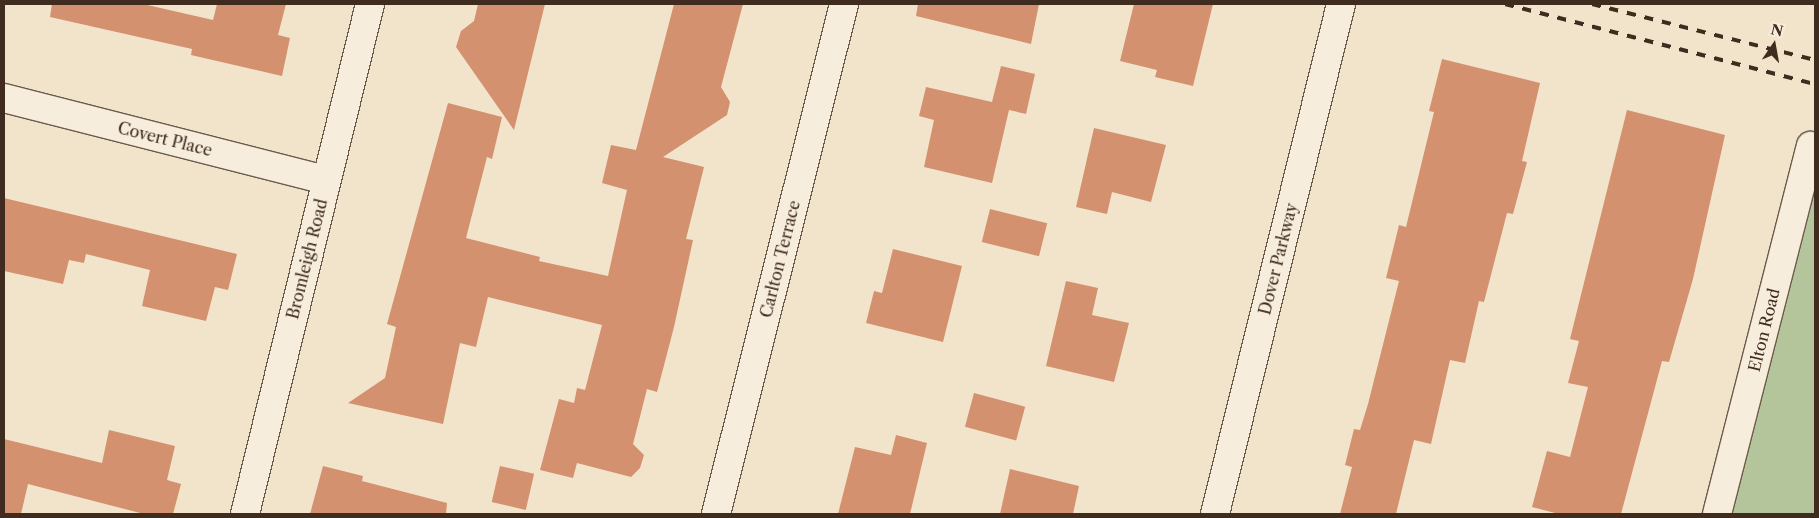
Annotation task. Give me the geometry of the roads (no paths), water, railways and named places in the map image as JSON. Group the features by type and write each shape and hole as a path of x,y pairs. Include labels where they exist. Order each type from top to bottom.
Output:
{"street":[{"name":"Bromleigh Road","path":"245,514 370,4"},
{"name":"Carlton Terrace","path":"716,514 844,4"},
{"name":"Dover Parkway","path":"1215,514 1341,4"},
{"name":"Covert Place","path":"4,98 326,180"},
{"name":"Elton Road","path":"1717,514 1811,146"}],"railway":[{"path":"1505,4 1815,84"},
{"path":"1592,4 1815,60"}]}
